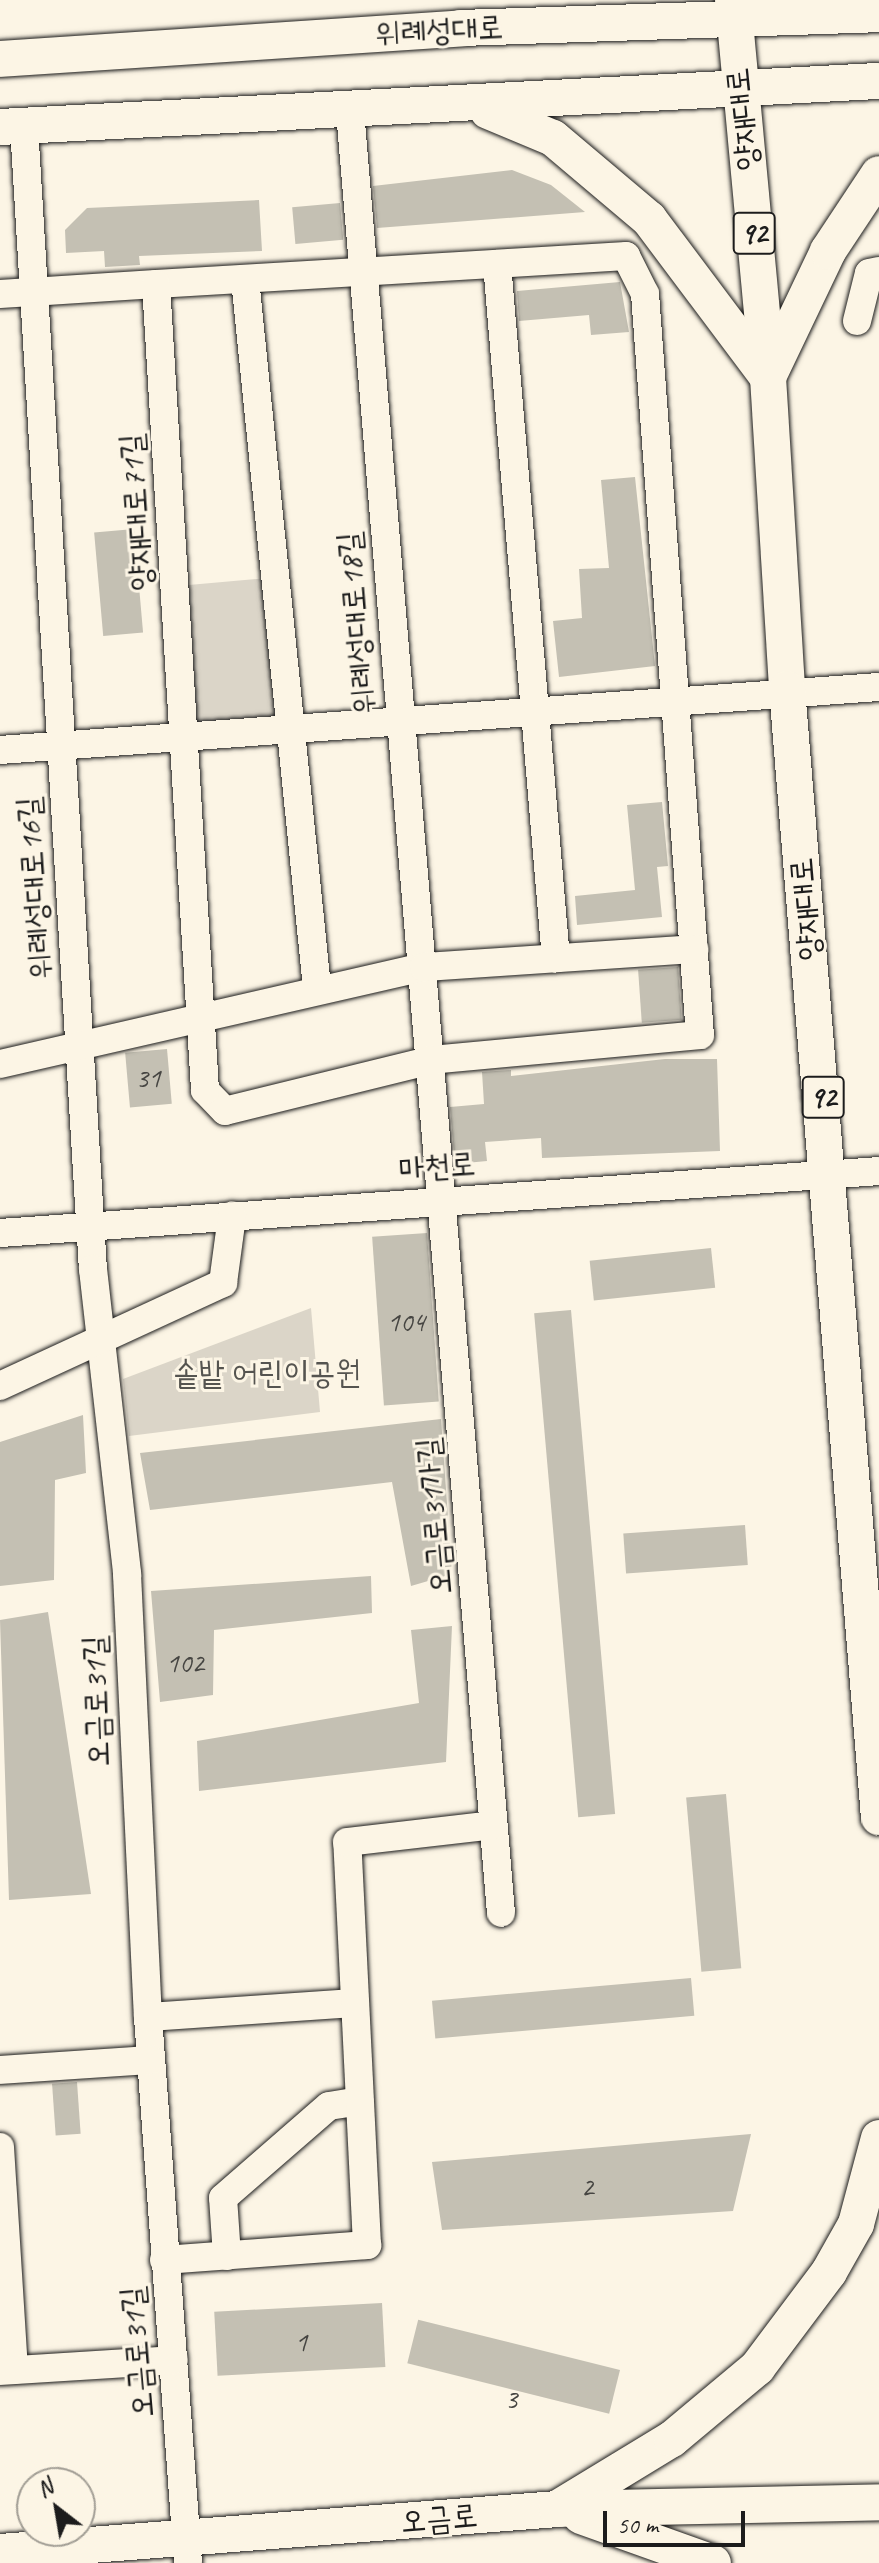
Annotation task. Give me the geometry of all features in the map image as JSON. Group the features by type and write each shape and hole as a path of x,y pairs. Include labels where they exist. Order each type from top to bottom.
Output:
{"main road":[{"path":"461,28 545,0"},
{"name":"위례성대로","path":"0,59 734,8 879,14"},
{"name":"양재대로","path":"734,8 768,377 787,689 829,1173 879,1817"},
{"path":"12,127 472,105 879,81"},
{"path":"472,105 534,126 609,183 666,236 768,377 828,251 879,174"},
{"path":"557,2509 672,2439 757,2368 829,2272 856,2224 879,2138"},
{"name":"오금로","path":"0,2552 188,2552 557,2509 841,2500 879,2502"},
{"path":"557,2509 713,2563"}],"street":[{"name":"위례성대로18길","path":"350,111 399,719 443,1201"},
{"name":"위례성대로16길","path":"12,127 33,292 58,745 91,1226"},
{"path":"0,294 626,256 645,294 700,1035 432,1060 225,1111 205,1090 204,1021"},
{"path":"497,264 556,959"},
{"path":"857,321 869,273 879,271"},
{"path":"245,279 317,988"},
{"name":"양재대로71길","path":"156,284 204,1021"},
{"path":"0,750 787,689 879,687"},
{"path":"0,1064 204,1021 317,988 424,967 694,949"},
{"name":"마천로","path":"0,1233 879,1171"},
{"name":"오금로31가길","path":"443,1201 501,1913"},
{"path":"0,1386 223,1283 232,1216"},
{"name":"오금로31길","path":"91,1226 100,1340 127,1574 148,2017 188,2552"},
{"path":"164,2260 367,2245 347,1842 493,1825"},
{"path":"148,2017 355,2003"},
{"path":"0,2070 151,2060"},
{"path":"227,2256 223,2198 329,2106 360,2101"},
{"path":"0,2147 7,2370 174,2360"}],"green space":[{"path":"268,578 281,726 193,734 180,586"},
{"name":"솥밭 어린이공원","path":"311,1308 320,1412 129,1436 123,1379"}],"building":[{"path":"512,170 551,185 585,212 377,228 373,186"},
{"path":"259,200 262,251 139,256 140,265 105,267 104,251 66,253 65,230 87,208"},
{"path":"340,203 343,240 295,244 292,207"},
{"path":"620,282 629,332 591,335 589,315 519,321 517,291"},
{"path":"635,477 655,666 559,677 553,621 582,618 579,569 609,568 601,480"},
{"path":"134,529 143,633 103,636 94,532"},
{"path":"662,802 668,866 657,867 662,917 577,925 575,896 635,890 627,805"},
{"path":"678,967 682,1020 642,1023 638,970"},
{"path":"167,1049 172,1104 130,1107 125,1053"},
{"path":"665,1059 717,1059 720,1151 542,1158 541,1138 485,1142 487,1161 455,1164 450,1107 484,1104 482,1072 511,1070 511,1076"},
{"path":"427,1233 439,1402 384,1405 372,1237"},
{"path":"711,1248 715,1288 594,1301 590,1261"},
{"path":"571,1310 615,1814 578,1817 534,1313"},
{"path":"83,1415 86,1473 55,1480 54,1580 0,1586 0,1442"},
{"path":"441,1419 452,1574 411,1586 392,1482 150,1510 140,1453"},
{"path":"745,1525 748,1565 626,1573 623,1534"},
{"path":"371,1576 372,1613 214,1630 213,1695 160,1702 151,1591"},
{"path":"48,1612 91,1894 9,1900 0,1620"},
{"path":"452,1626 446,1762 199,1791 197,1741 419,1703 411,1630"},
{"path":"726,1794 741,1968 701,1972 686,1797"},
{"path":"691,1978 694,2016 435,2039 432,2001"},
{"path":"77,2082 81,2134 56,2136 52,2084"},
{"path":"751,2134 733,2211 442,2230 432,2162"},
{"path":"382,2303 385,2367 218,2376 214,2312"},
{"path":"418,2320 620,2370 609,2414 407,2363"}]}
